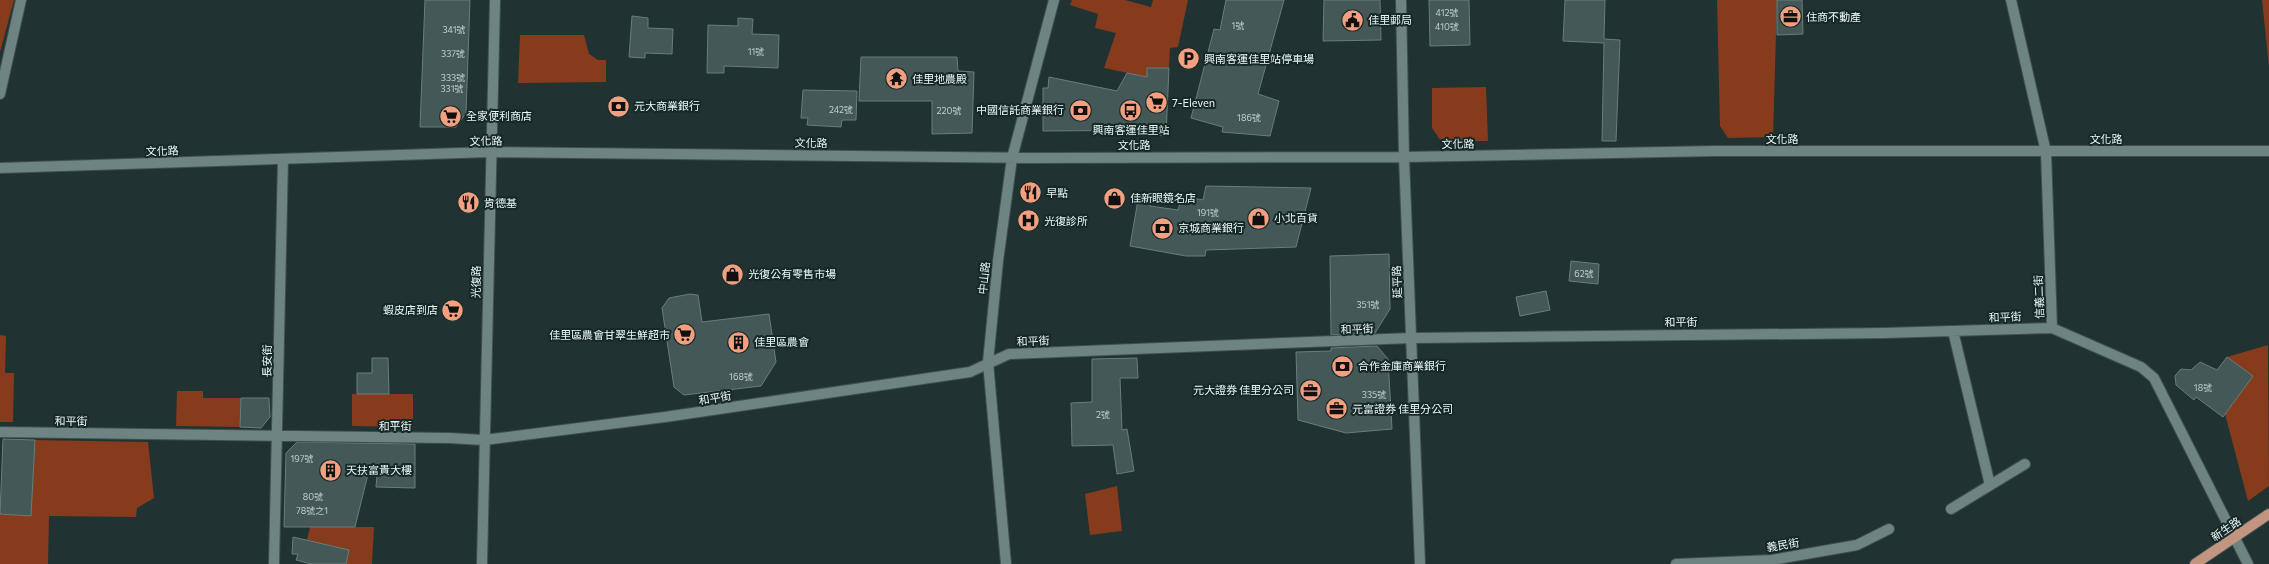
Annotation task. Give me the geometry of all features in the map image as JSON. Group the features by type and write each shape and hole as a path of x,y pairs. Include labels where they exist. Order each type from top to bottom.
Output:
{"main road":[{"name":"新生路","path":"2196,564 2269,514"}],"street":[{"path":"0,94 21,0"},
{"name":"光復路","path":"482,564 490,152 495,0"},
{"name":"中山路","path":"1006,564 988,362 998,261 1012,158 1054,0"},
{"name":"延平路","path":"1401,0 1404,157 1420,564"},
{"name":"信義二街","path":"2010,0 2046,152 2052,328 2141,367 2154,378 2212,497 2248,564"},
{"name":"文化路","path":"0,168 490,152 1012,158 1404,157 1714,151 2269,151"},
{"name":"長安街","path":"274,564 283,159"},
{"name":"和平街","path":"0,432 277,437 448,438 484,440 665,418 970,372 988,362 1009,354 1411,338 1952,331 2052,328"},
{"path":"1952,331 1990,485"},
{"path":"1951,509 2025,464"},
{"name":"義民街","path":"1676,564 1772,560 1857,545 1889,529"}],"shaded area":[{"path":"0,0 14,0 0,52"},
{"path":"1072,0 1125,0 1151,7 1153,0 1188,0 1178,47 1170,48 1169,68 1147,68 1147,77 1104,68 1116,33 1095,28 1098,14 1070,5"},
{"path":"1717,0 1777,0 1773,137 1728,138 1720,126"},
{"path":"2262,0 2269,0 2269,67"},
{"path":"520,35 584,35 589,54 598,60 606,60 606,82 518,83"},
{"path":"1486,87 1488,141 1441,141 1432,128 1432,88"},
{"path":"0,335 6,336 5,373 14,373 13,422 0,422"},
{"path":"2268,345 2269,486 2248,501 2225,414 2253,376 2227,357"},
{"path":"177,391 203,391 203,398 241,398 240,427 176,426"},
{"path":"352,394 413,394 413,427 352,426"},
{"path":"35,440 148,442 154,498 137,508 136,517 49,516 48,564 0,564 0,514 31,516"},
{"path":"1117,486 1122,531 1090,535 1085,494"},
{"path":"310,527 374,527 372,564 346,564 349,550 307,540"}],"building":[{"path":"425,0 470,0 466,113 456,127 420,127"},
{"path":"1226,0 1284,0 1258,94 1279,101 1270,136 1222,132 1223,127 1191,118 1214,29 1220,30"},
{"name":"佳里郵局","path":"1324,0 1380,0 1381,40 1323,41"},
{"path":"1429,0 1469,0 1470,45 1430,46"},
{"path":"1565,0 1605,0 1604,39 1620,40 1616,141 1602,141 1604,43 1563,41"},
{"name":"住商不動產","path":"1777,0 1802,0 1803,34 1777,35"},
{"path":"632,16 648,18 648,28 673,29 672,54 645,53 645,58 629,57"},
{"path":"738,18 753,19 752,34 779,35 778,68 724,66 724,73 707,73 708,25 738,26"},
{"path":"861,57 957,57 958,71 974,72 972,133 932,134 932,101 859,101"},
{"path":"1147,68 1169,68 1166,136 1154,135 1154,130 1043,131 1043,88 1048,88 1049,77 1117,91 1127,73 1147,77"},
{"path":"803,90 857,91 856,120 842,120 841,127 807,125 808,118 801,118"},
{"path":"1206,186 1311,188 1296,247 1206,250 1205,256 1186,256 1130,246 1138,200 1151,202 1150,206 1178,210 1182,196 1203,200"},
{"path":"1389,254 1390,309 1375,333 1331,335 1330,256"},
{"path":"1571,261 1599,264 1598,284 1569,281"},
{"path":"1546,291 1550,310 1520,316 1516,297"},
{"path":"690,294 698,295 702,322 769,314 776,362 761,386 684,395 674,387 662,308 669,298"},
{"path":"1377,346 1388,359 1392,429 1346,433 1298,420 1296,352 1331,351 1331,348"},
{"path":"2227,357 2253,376 2223,417 2196,397 2194,400 2176,385 2175,376 2181,369 2191,370 2200,362 2217,370"},
{"path":"372,358 388,358 389,394 357,394 357,373 372,373"},
{"path":"1137,358 1138,378 1120,378 1122,430 1127,429 1134,471 1117,474 1113,445 1072,446 1071,403 1092,402 1092,359"},
{"path":"241,398 269,398 270,417 261,428 240,427"},
{"path":"3,439 35,440 31,516 0,514"},
{"name":"天扶富貴大樓","path":"297,442 415,444 415,488 376,487 377,475 368,474 355,527 284,527 286,453"},
{"path":"293,537 349,550 346,564 311,564 296,560 298,554 292,554"}],"place":[{"name":"住商不動產","path":"1790,17"},
{"name":"佳里郵局","path":"1352,20"},
{"name":"興南客運佳里站停車場","path":"1188,59"},
{"name":"佳里地農殿","path":"896,79"},
{"name":"7-Eleven","path":"1157,103"},
{"name":"元大商業銀行","path":"618,106"},
{"name":"中國信託商業銀行","path":"1080,110"},
{"name":"興南客運佳里站","path":"1131,110"},
{"name":"全家便利商店","path":"451,116"},
{"name":"早點","path":"1031,193"},
{"name":"佳新眼鏡名店","path":"1115,198"},
{"name":"肯德基","path":"469,203"},
{"name":"小北百貨","path":"1258,218"},
{"name":"光復診所","path":"1029,221"},
{"name":"京城商業銀行","path":"1163,228"},
{"name":"光復公有零售市場","path":"732,274"},
{"name":"蝦皮店到店","path":"453,310"},
{"name":"佳里區農會甘翠生鮮超市","path":"685,335"},
{"name":"佳里區農會","path":"739,342"},
{"name":"合作金庫商業銀行","path":"1343,366"},
{"name":"元大證券 佳里分公司","path":"1310,390"},
{"name":"元富證券 佳里分公司","path":"1336,409"},
{"name":"天扶富貴大樓","path":"331,470"}]}
